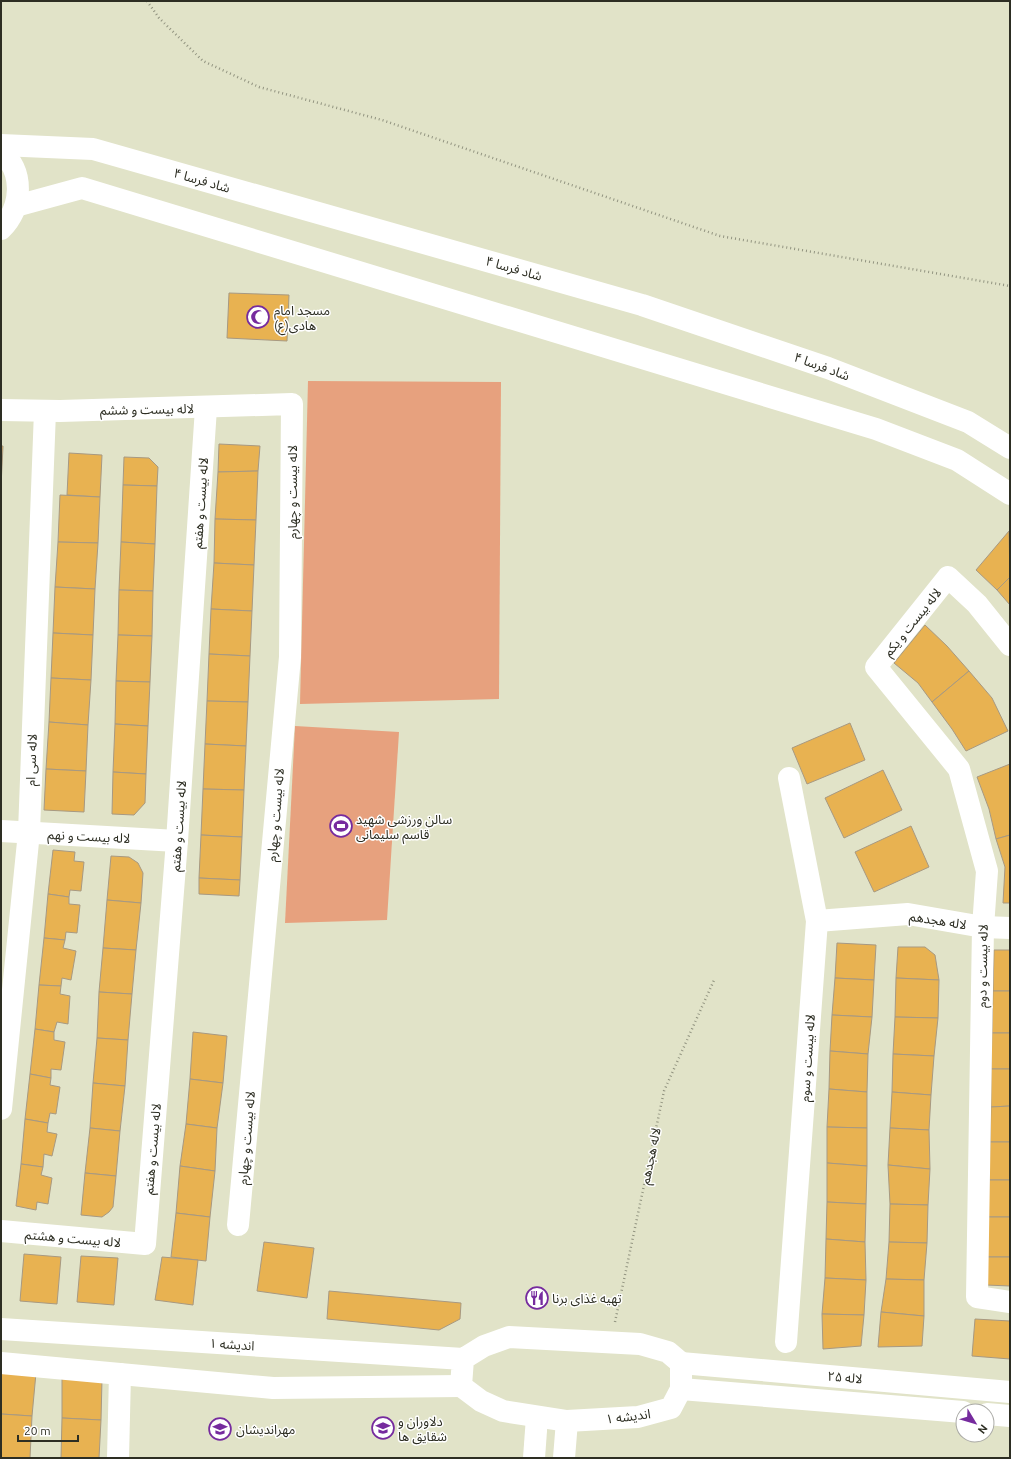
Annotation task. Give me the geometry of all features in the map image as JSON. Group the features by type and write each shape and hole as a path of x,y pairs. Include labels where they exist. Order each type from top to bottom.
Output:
{"street":[{"name":"شاد فرسا ۴","path":"1,145 93,149 642,305 828,368 968,422 1010,448"},
{"path":"1,152 7,157 16,171 18,189 16,206 7,223 1,229"},
{"path":"16,206 82,188 876,429 957,460 1010,494"},
{"name":"لاله بیست و ششم","path":"1,410 45,411 206,408 292,404"},
{"name":"لاله بیست و چهارم","path":"238,1225 290,657 292,404"},
{"name":"لاله بیست و هفتم","path":"145,1244 177,841 206,408"},
{"name":"لاله سی ام","path":"1,1109 29,832 45,411"},
{"name":"لاله بیست و یکم","path":"876,667 948,577 977,604 1010,645"},
{"name":"لاله بیست و دوم","path":"876,667 959,769 987,871 983,927 977,1297 1010,1302"},
{"name":"لاله بیست و سوم","path":"786,1342 817,921 789,778"},
{"name":"لاله بیست و نهم","path":"1,831 177,841"},
{"name":"لاله هجدهم","path":"817,921 908,914 983,927 1010,928"},
{"name":"لاله بیست و هشتم","path":"1,1231 145,1244"},
{"name":"اندیشه ۱","path":"1,1329 463,1359"},
{"path":"1,1364 274,1388 461,1386 463,1359 484,1346 509,1337 611,1342 647,1346 668,1352 681,1363"},
{"name":"اندیشه ۱","path":"461,1386 481,1401 503,1411 537,1417 567,1421 638,1417 671,1408 681,1389 681,1363"},
{"name":"لاله ۲۵","path":"681,1363 1010,1392"},
{"path":"759,1396 752,1381 761,1369"},
{"path":"118,1458 120,1374"},
{"name":"لاله ۲۵","path":"681,1389 955,1411"},
{"path":"995,1415 1010,1416"},
{"path":"534,1458 537,1417"},
{"path":"564,1458 567,1421"}],"path":[{"path":"147,1 159,18 203,61 259,87 382,120 720,236 1010,286"},
{"name":"لاله هجدهم","path":"611,1342 664,1091 715,978"}],"shaded area":[{"path":"308,381 501,382 499,699 300,704"},
{"name":"سالن ورزشی شهید قاسم سلیمانی","path":"295,726 399,732 387,920 285,923"}],"building":[{"name":"مسجد امام هادی(ع)","path":"229,293 289,295 287,341 227,338"},
{"path":"219,444 260,446 258,471 218,472"},
{"path":"1,446 3,446 1,486"},
{"path":"69,453 102,455 100,497 67,495"},
{"path":"124,457 149,458 158,467 157,486 123,485"},
{"path":"258,471 256,520 215,519 218,472"},
{"path":"123,485 157,486 155,544 121,542"},
{"path":"60,495 100,497 98,543 58,542"},
{"path":"215,519 256,520 254,565 214,563"},
{"path":"1009,531 1010,577 997,590 976,570"},
{"path":"58,542 98,543 95,589 55,587"},
{"path":"121,542 155,544 153,591 119,590"},
{"path":"214,563 254,565 252,611 211,609"},
{"path":"1010,577 1010,605 997,590"},
{"path":"55,587 95,589 93,635 53,633"},
{"path":"119,590 153,591 152,636 118,635"},
{"path":"211,609 252,611 250,656 209,654"},
{"path":"925,625 947,646 969,671 932,702 918,683 894,663"},
{"path":"53,633 93,635 91,680 51,678"},
{"path":"118,635 152,636 150,682 116,681"},
{"path":"209,654 250,656 248,702 207,701"},
{"path":"969,671 992,698 1008,731 966,751 932,702"},
{"path":"51,678 91,680 88,725 49,722"},
{"path":"116,681 150,682 148,726 115,724"},
{"path":"207,701 248,702 246,746 205,744"},
{"path":"49,722 88,725 86,771 46,769"},
{"path":"850,723 865,760 807,784 792,748"},
{"path":"115,724 148,726 146,774 113,772"},
{"path":"205,744 246,746 244,790 203,789"},
{"path":"1010,764 1010,835 996,839 989,809 977,777"},
{"path":"46,769 86,771 84,812 44,810"},
{"path":"883,770 902,810 844,838 825,798"},
{"path":"113,772 146,774 145,803 134,815 112,814"},
{"path":"203,789 244,790 242,837 201,835"},
{"path":"911,826 929,867 874,892 855,852"},
{"path":"201,835 242,837 240,880 199,878"},
{"path":"1010,835 1010,903 1003,903 1005,867 996,839"},
{"path":"53,850 75,852 74,861 84,862 81,891 70,890 69,897 48,894"},
{"path":"111,856 129,857 138,863 143,873 141,903 107,900"},
{"path":"199,878 240,880 239,896 199,894"},
{"path":"48,894 69,897 69,904 80,905 77,933 66,932 65,940 44,938"},
{"path":"107,900 141,903 136,950 103,948"},
{"path":"44,938 65,940 63,948 76,951 71,980 62,978 61,986 39,985"},
{"path":"837,943 876,945 874,980 835,978"},
{"path":"898,947 925,947 935,955 939,980 896,978"},
{"path":"103,948 136,950 132,994 99,992"},
{"path":"994,950 1010,950 1010,991 993,991"},
{"path":"835,978 874,980 872,1017 832,1015"},
{"path":"896,978 939,980 938,1018 895,1017"},
{"path":"39,985 61,986 60,994 70,996 68,1024 57,1022 54,1032 35,1029"},
{"path":"993,991 1010,991 1010,1033 992,1033"},
{"path":"99,992 132,994 128,1040 97,1038"},
{"path":"832,1015 872,1017 868,1054 830,1051"},
{"path":"895,1017 938,1018 934,1056 893,1054"},
{"path":"35,1029 54,1032 54,1040 65,1042 61,1070 51,1069 51,1078 30,1074"},
{"path":"193,1032 227,1036 223,1083 190,1079"},
{"path":"992,1033 1010,1033 1010,1069 991,1069"},
{"path":"97,1038 128,1040 125,1086 93,1083"},
{"path":"830,1051 868,1054 867,1092 829,1089"},
{"path":"893,1054 934,1056 931,1095 892,1092"},
{"path":"991,1069 1010,1069 1010,1106 991,1107"},
{"path":"30,1074 51,1078 50,1085 60,1087 56,1114 50,1113 48,1123 25,1119"},
{"path":"190,1079 223,1083 217,1128 186,1124"},
{"path":"93,1083 125,1086 120,1131 90,1128"},
{"path":"829,1089 867,1092 867,1128 827,1127"},
{"path":"892,1092 931,1095 929,1130 890,1128"},
{"path":"1010,1106 1010,1142 990,1142 991,1107"},
{"path":"25,1119 48,1123 47,1132 57,1134 52,1156 44,1154 43,1167 21,1164"},
{"path":"186,1124 217,1128 215,1171 180,1166"},
{"path":"827,1127 867,1128 867,1166 827,1163"},
{"path":"90,1128 120,1131 116,1176 85,1173"},
{"path":"890,1128 929,1130 930,1169 888,1165"},
{"path":"990,1142 1010,1142 1010,1180 989,1180"},
{"path":"827,1163 867,1166 866,1204 827,1202"},
{"path":"21,1164 43,1167 41,1175 52,1178 48,1204 37,1202 36,1210 16,1206"},
{"path":"888,1165 930,1169 928,1205 890,1204"},
{"path":"180,1166 215,1171 210,1217 176,1213"},
{"path":"85,1173 116,1176 113,1207 102,1217 81,1215"},
{"path":"989,1180 1010,1180 1010,1217 988,1217"},
{"path":"827,1202 866,1204 865,1242 826,1239"},
{"path":"890,1204 928,1205 927,1243 889,1242"},
{"path":"176,1213 210,1217 206,1261 171,1257"},
{"path":"988,1217 1010,1217 1010,1257 987,1257"},
{"path":"826,1239 865,1242 866,1280 825,1278"},
{"path":"264,1242 314,1248 307,1298 257,1291"},
{"path":"889,1242 927,1243 924,1280 886,1279"},
{"path":"24,1254 61,1257 57,1304 20,1301"},
{"path":"81,1256 118,1258 114,1305 77,1302"},
{"path":"162,1257 198,1260 193,1305 155,1300"},
{"path":"987,1257 1010,1257 1010,1286 986,1285"},
{"path":"825,1278 866,1280 864,1315 822,1314"},
{"path":"886,1279 924,1280 924,1316 881,1312"},
{"path":"329,1291 461,1303 460,1319 439,1330 327,1319"},
{"path":"881,1312 924,1316 922,1346 878,1347"},
{"path":"822,1314 864,1315 861,1346 823,1349"},
{"path":"975,1319 1010,1321 1010,1359 972,1356"},
{"path":"1,1370 36,1373 32,1416 1,1414"},
{"path":"62,1377 102,1379 101,1420 62,1418"},
{"path":"1,1414 32,1416 30,1458 1,1458"},
{"path":"62,1418 101,1420 99,1458 61,1458"}],"place":[{"name":"مسجد امام هادی(ع)","path":"258,317"},
{"name":"سالن ورزشی شهید قاسم سلیمانی","path":"341,826"},
{"name":"تهیه غذای برنا","path":"537,1298"},
{"name":"دلاوران و شقایق ها","path":"383,1428"},
{"name":"مهراندیشان","path":"220,1429"}]}
